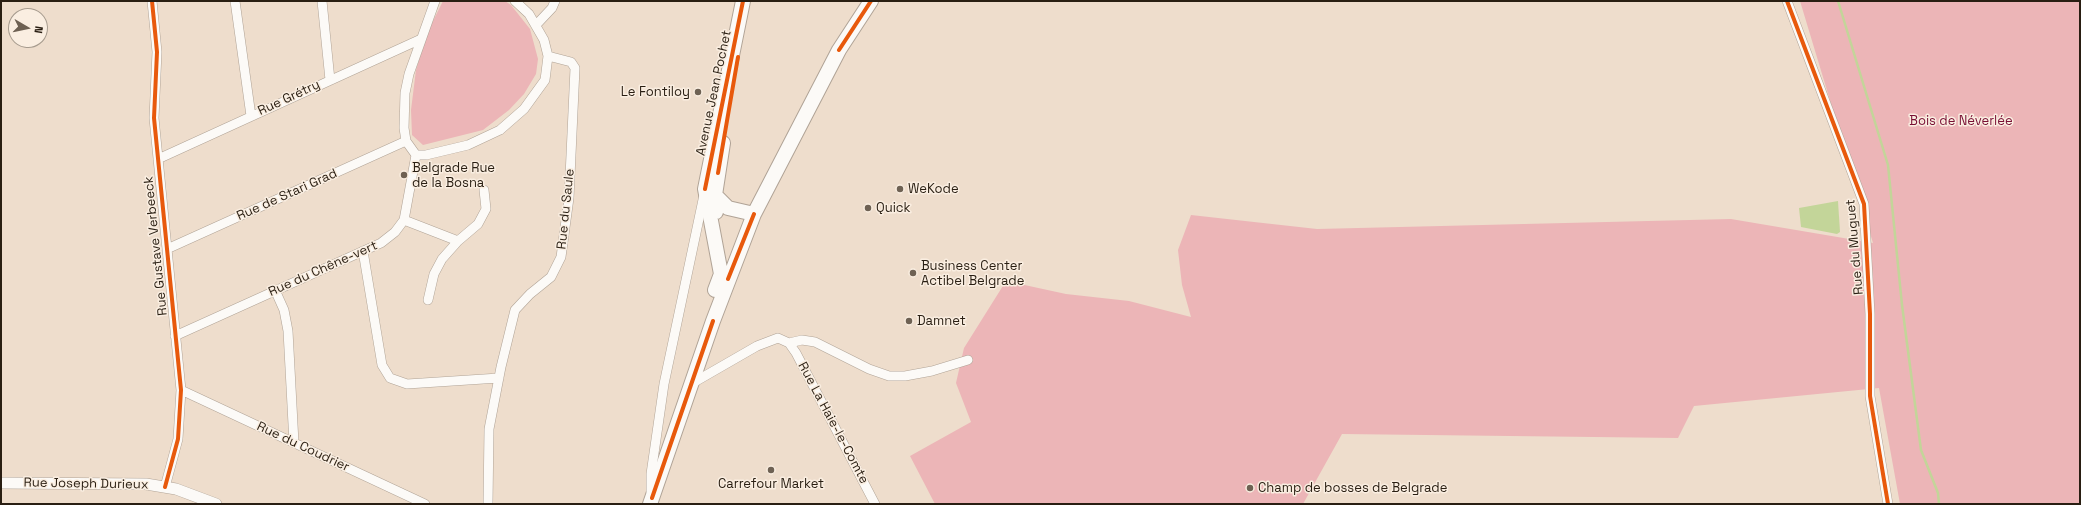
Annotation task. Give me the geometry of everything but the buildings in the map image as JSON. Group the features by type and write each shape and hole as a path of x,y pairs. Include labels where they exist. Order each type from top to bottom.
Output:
{"main road":[{"name":"Avenue Jean Pochet","path":"710,192 743,1"},
{"path":"713,321 710,307 721,274 710,192 718,173 747,1"},
{"path":"651,501 728,279 754,214 839,50 871,1"},
{"path":"710,192 728,208 754,214"},
{"path":"710,192 728,279"}],"street":[{"name":"Rue Gustave Verbeeck","path":"152,1 157,52 154,118 181,390 178,439 165,487"},
{"path":"236,1 251,116"},
{"path":"322,1 330,80"},
{"path":"435,1 409,74 405,93 404,121 406,141 416,155 404,220 458,241"},
{"path":"416,155 426,155 468,145 500,130 524,109 545,80 548,56 544,40 530,14 515,1"},
{"path":"536,24 552,8 555,1"},
{"name":"Rue du Muguet","path":"1788,1 1864,204 1870,314 1870,396 1888,504"},
{"name":"Rue Grétry","path":"158,159 421,39"},
{"name":"Rue du Saule","path":"488,504 489,429 498,378 515,310 530,294 551,277 562,257 569,198 575,68 571,62 548,56"},
{"name":"Rue de Stari Grad","path":"167,249 406,141"},
{"path":"428,300 434,274 442,260 458,241 478,224 486,209 484,190"},
{"name":"Avenue Jean Pochet","path":"651,501 651,474 664,384 710,192"},
{"name":"Rue du Chêne-vert","path":"175,336 381,243 390,236 404,220"},
{"path":"363,251 382,365 390,378 407,384 498,378"},
{"path":"275,290 284,310 288,331 294,443"},
{"path":"691,384 757,346 778,338 789,343 802,340 815,342 869,369 889,376 905,376 932,371 968,360"},
{"name":"Rue La Haie-le-Comte","path":"789,343 796,353 875,504"},
{"name":"Rue du Coudrier","path":"181,390 425,504"},
{"name":"Rue Joseph Durieux","path":"1,483 105,483 165,487 188,493 216,504"}],"green space":[{"path":"443,1 505,1 511,5 530,29 538,59 536,74 524,94 509,110 483,130 423,145 412,135 411,110 416,70 427,33"},
{"name":"Bois de Néverlée","path":"1800,1 2080,1 2080,504 1900,504 1879,388 1694,406 1678,438 1342,434 1303,504 935,504 910,456 971,422 956,383 964,348 1006,281 1066,294 1129,301 1191,317 1182,285 1178,250 1191,215 1317,229 1731,219 1873,243"}],"shaded area":[{"path":"1838,201 1840,232 1837,234 1801,227 1799,208"}],"waterway":[{"path":"1838,1 1888,165 1902,305 1921,450 1938,493 1939,504"}],"cycle path":[{"path":"152,1 157,52 154,118 181,390 178,439 165,487"},
{"path":"705,189 743,1"},
{"path":"839,50 871,1"},
{"path":"1787,1 1864,204 1870,314 1870,396 1888,504"},
{"path":"718,173 738,57"},
{"path":"728,279 754,214"},
{"path":"652,498 713,321"}],"place":[{"name":"Le Fontiloy","path":"698,92"},
{"name":"Belgrade Rue de la Bosna","path":"404,175"},
{"name":"WeKode","path":"900,189"},
{"name":"Quick","path":"868,208"},
{"name":"Business Center Actibel Belgrade","path":"913,273"},
{"name":"Damnet","path":"909,321"},
{"name":"Carrefour Market","path":"771,470"},
{"name":"Champ de bosses de Belgrade","path":"1250,488"}]}
